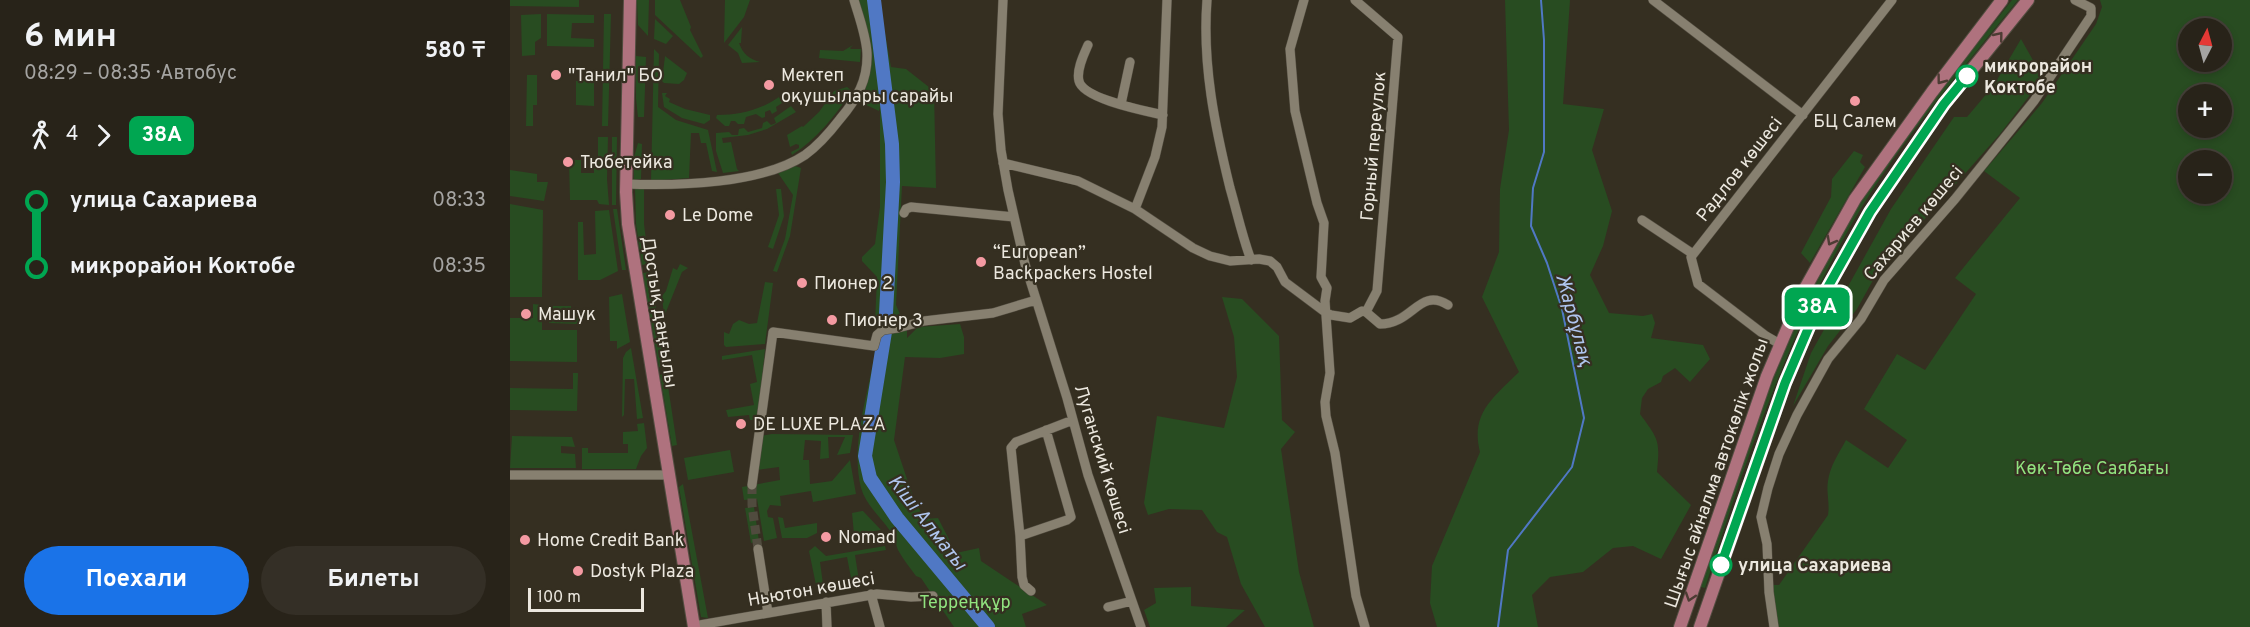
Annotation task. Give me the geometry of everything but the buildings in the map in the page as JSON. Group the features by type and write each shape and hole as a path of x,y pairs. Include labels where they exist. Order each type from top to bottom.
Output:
{"main road":[{"name":"Достық даңғылы","path":"630,0 626,184 628,224 694,626"},
{"name":"Шығыс айналма автокөлік жолы","path":"1680,627 1780,344 1802,294 1855,199 2002,0"},
{"path":"1700,627 1785,383 1820,301 1870,212 1931,124 2028,0"}],"street":[{"path":"626,184 682,184 731,179 774,170 805,155 830,132 850,108 862,88 867,46 854,0"},
{"name":"Луганский көшесі","path":"1003,0 998,114 1003,163 1014,217 1088,476 1141,627"},
{"path":"1135,208 1160,141 1167,0"},
{"path":"1207,0 1209,87 1224,163 1243,238 1251,260"},
{"path":"1304,0 1290,49 1295,111 1324,223 1321,277 1327,288 1325,312 1330,373 1325,402 1326,416 1335,453 1356,596 1365,627"},
{"name":"Горный переулок","path":"1355,0 1398,37 1377,291 1366,312"},
{"path":"1653,0 1803,115"},
{"name":"Радлов көшесі","path":"1693,254 1892,0"},
{"name":"Сахариев көшесі","path":"1774,627 1768,592 1768,551 1761,517 1775,465 1797,416 1828,359 1861,319 1884,280 1955,199 2041,92 2091,16 2091,8 2078,1"},
{"path":"1088,45 1079,82 1083,88 1096,96 1163,115"},
{"path":"1121,104 1130,62"},
{"path":"1003,163 1078,182 1135,208 1193,248 1210,256 1230,261 1270,261 1277,267 1285,282 1331,315 1350,318 1362,311 1380,324 1385,324 1397,322 1424,301 1439,300 1448,305"},
{"path":"904,213 911,207 1014,217"},
{"path":"1642,220 1693,254 1691,257 1698,284 1766,336 1780,344"},
{"path":"752,485 773,332 874,346 877,335 887,330 924,321 1000,311 1036,300"},
{"path":"1031,591 1024,585 1022,577 1011,448 1016,442 1073,420"},
{"path":"1020,537 1071,517 1046,430"},
{"path":"510,475 668,475"},
{"path":"758,549 768,613"},
{"path":"871,594 880,627"},
{"name":"Ньютон көшесі","path":"694,626 871,594 933,596"},
{"path":"1108,607 1132,601"},
{"path":"826,602 827,627"}],"green space":[{"path":"510,0 579,0 579,7 510,6"},
{"path":"637,0 649,0 648,36 638,25"},
{"path":"655,0 680,0 691,27 690,30 703,56 701,58 655,15"},
{"path":"725,0 750,0 744,17 724,43"},
{"name":"Терреңқұр","path":"857,0 879,0 891,67 906,69 934,91 936,188 902,186 896,305 907,330 907,338 918,327 960,324 964,337 964,354 940,358 905,357 894,440 911,491 924,519 938,518 956,553 979,548 981,561 1047,605 1022,614 1026,627 954,627 921,578 916,576 904,560 894,537 867,502 861,488 858,468 860,427 878,325 875,324 877,277 862,261 862,257 875,244 880,207 880,111 879,106 879,111 862,103 870,70"},
{"path":"1505,0 1570,0 1563,104 1604,109 1592,150 1612,211 1603,246 1590,275 1609,313 1643,316 1652,314 1655,323 1651,338 1703,345 1710,359 1690,382 1675,368 1663,376 1661,382 1648,389 1642,398 1640,414 1657,441 1657,472 1691,505 1661,559 1633,546 1613,548 1583,572 1550,577 1532,595 1538,627 1437,627 1430,603 1432,566 1480,452 1478,427 1481,416 1493,398 1519,372 1482,297 1499,252 1500,189 1509,130"},
{"path":"2012,0 2018,0 1882,175 1844,238 1783,366 1734,499 1705,588 1701,587 1730,497 1779,364 1841,236 1900,144"},
{"name":"Көк-Төбе Саябағы","path":"2100,0 2250,0 2250,627 1778,627 1773,585 1779,585 1828,515 1829,475 1846,440 1888,468 1907,440 1864,409 1897,354 1925,370 1976,294 1955,278 2020,198 1984,171 2042,103 2096,24 2102,7"},
{"path":"541,14 541,38 535,42 535,55 522,56 521,15"},
{"path":"547,14 594,15 594,23 572,23 571,38 594,39 594,47 547,46"},
{"path":"604,14 611,14 608,126 602,126"},
{"path":"655,19 673,36 666,44 654,39"},
{"path":"742,27 741,43 739,43 741,47 747,56 760,62 742,63 738,53 728,45"},
{"path":"2021,39 2043,78 2000,134 1877,273 1857,309 1828,346 1793,406 1811,353 1891,209 1954,117 1967,117 1994,85"},
{"path":"853,45 851,49 861,49 860,62 819,58 820,50 843,51"},
{"path":"654,49 659,54 658,107 676,120 708,130 717,172 712,171 706,143 701,143 699,133 691,133 689,178 651,181"},
{"path":"636,56 646,57 644,117 638,117"},
{"path":"665,56 687,73 679,84 662,81"},
{"path":"527,75 537,75 537,105 533,105 533,126 526,126"},
{"path":"576,81 594,81 594,106 576,105"},
{"path":"847,87 852,91 832,118 810,142 792,155 791,152 799,148 799,145 790,147 787,135 803,127 819,112 834,91"},
{"path":"662,93 667,93 665,96 670,99 669,102 685,109 710,115 710,120 704,124 682,118 664,107"},
{"path":"779,97 782,103 776,107 777,111 772,114 770,110 765,112 765,117 762,118 756,114 746,117 744,124 731,121 729,126 725,126 716,118 717,115 742,113 757,108"},
{"path":"791,106 796,112 767,129 748,135 722,138 723,143 731,142 739,171 723,173 716,151 716,133 729,132 732,135 738,135 739,129 744,128 748,132 762,128 763,123 767,121 771,125 776,123 774,118"},
{"path":"598,137 608,137 609,205 599,204 597,200 570,200 569,160 581,160 581,173 594,173 594,161 598,159"},
{"path":"612,137 617,137 616,205 612,205"},
{"path":"638,143 642,144 641,179 634,180 634,157"},
{"path":"1854,151 1863,155 1860,162 1865,167 1810,263 1801,253 1831,197 1832,179"},
{"path":"795,166 801,168 790,236 777,272 773,271 785,239 793,195 778,173"},
{"path":"510,170 537,174 537,182 548,182 544,201 510,196"},
{"path":"635,188 644,188 644,224 649,264 642,265 636,224"},
{"path":"776,189 781,189 784,216 773,249 768,247 779,215"},
{"path":"510,204 543,210 542,297 510,297"},
{"path":"613,209 617,209 626,270 622,270"},
{"path":"609,210 618,271 600,280 578,280 578,222 583,222 584,255 596,254 595,211"},
{"path":"680,264 688,268 682,272 664,317 662,296 666,291 673,268 677,270"},
{"path":"650,272 666,366 659,367 643,273"},
{"path":"765,282 773,283 765,344 726,347 724,332 729,334 733,324 739,320 749,324 757,323"},
{"path":"622,294 630,342 617,349 617,341 610,341 609,297"},
{"path":"1222,297 1242,299 1279,336 1282,420 1295,432 1281,449 1299,572 1314,627 1265,627 1241,584 1227,537 1217,532 1202,510 1169,509 1148,515 1144,503 1157,416 1224,428 1237,377 1234,337"},
{"path":"533,304 542,305 542,330 577,330 577,362 510,361 510,318 533,318"},
{"path":"550,306 571,306 571,314 580,314 578,324 549,323"},
{"path":"631,348 643,418 637,419 634,379 625,379 624,415 622,417 623,358"},
{"path":"765,349 758,420 754,427 749,415 728,417 726,410 754,405 750,384 757,382 752,355 722,360 722,356"},
{"path":"573,373 578,373 577,411 510,410 510,388 573,389"},
{"path":"666,373 677,445 672,446 660,375"},
{"path":"644,423 647,448 636,469 582,469 582,448 588,448 588,453 628,453 628,444 623,444 623,432 638,431 637,424"},
{"path":"772,434 853,435 850,453 837,455 845,437 828,437 829,458 820,459 821,441 805,440 803,460 809,460 810,484 832,481 850,460 856,494 813,502 811,491 780,496 781,506 770,505 767,511 768,517 773,518 777,538 764,541 757,499 744,500 742,487 780,480 779,467 757,470 761,436"},
{"path":"512,436 572,437 575,447 561,446 561,453 575,454 576,468 510,468"},
{"path":"730,450 734,472 688,480 684,458"},
{"path":"683,484 708,618 701,617 679,487"},
{"path":"754,507 759,541 751,543 745,508"},
{"path":"863,511 881,530 854,534 852,513"},
{"path":"778,517 783,518 785,528 817,523 817,533 807,538 782,538"},
{"path":"815,546 826,556 885,546 886,550 855,555 860,587 853,588 847,557 820,562 823,584 816,585 809,551"},
{"path":"1191,587 1191,606 1245,610 1226,627 1150,627 1144,610 1156,603 1154,588"}],"waterway":[{"name":"Кіші Алматы","path":"874,0 892,144 893,182 885,332 865,456 870,478 897,518 988,627"},
{"name":"Жарбұлақ","path":"1498,627 1508,550 1572,467 1584,418 1562,309 1547,263 1531,226 1533,188 1544,152 1544,40 1541,0"}],"tunnel":[{"path":"752,485 752,505 758,549"}],"bus line":[{"name":"38А","path":"1721,565 1797,350 1820,301 1870,212 1944,104 1967,76"}],"place":[{"name":"\"Танил\" БО","path":"556,75"},
{"name":"микрорайон Коктобе","path":"1967,76"},
{"name":"Мектеп оқушылары сарайы","path":"769,85"},
{"name":"БЦ Салем","path":"1855,101"},
{"name":"Тюбетейка","path":"568,162"},
{"name":"Le Dome","path":"670,215"},
{"name":"“European” Backpackers Hostel","path":"981,262"},
{"name":"Пионер 2","path":"802,283"},
{"name":"Машук","path":"526,314"},
{"name":"Пионер 3","path":"832,320"},
{"name":"DE LUXE PLAZA","path":"741,424"},
{"name":"Nomad","path":"826,537"},
{"name":"Home Credit Bank","path":"525,540"},
{"name":"улица Сахариева","path":"1721,565"},
{"name":"Dostyk Plaza","path":"578,571"}]}
